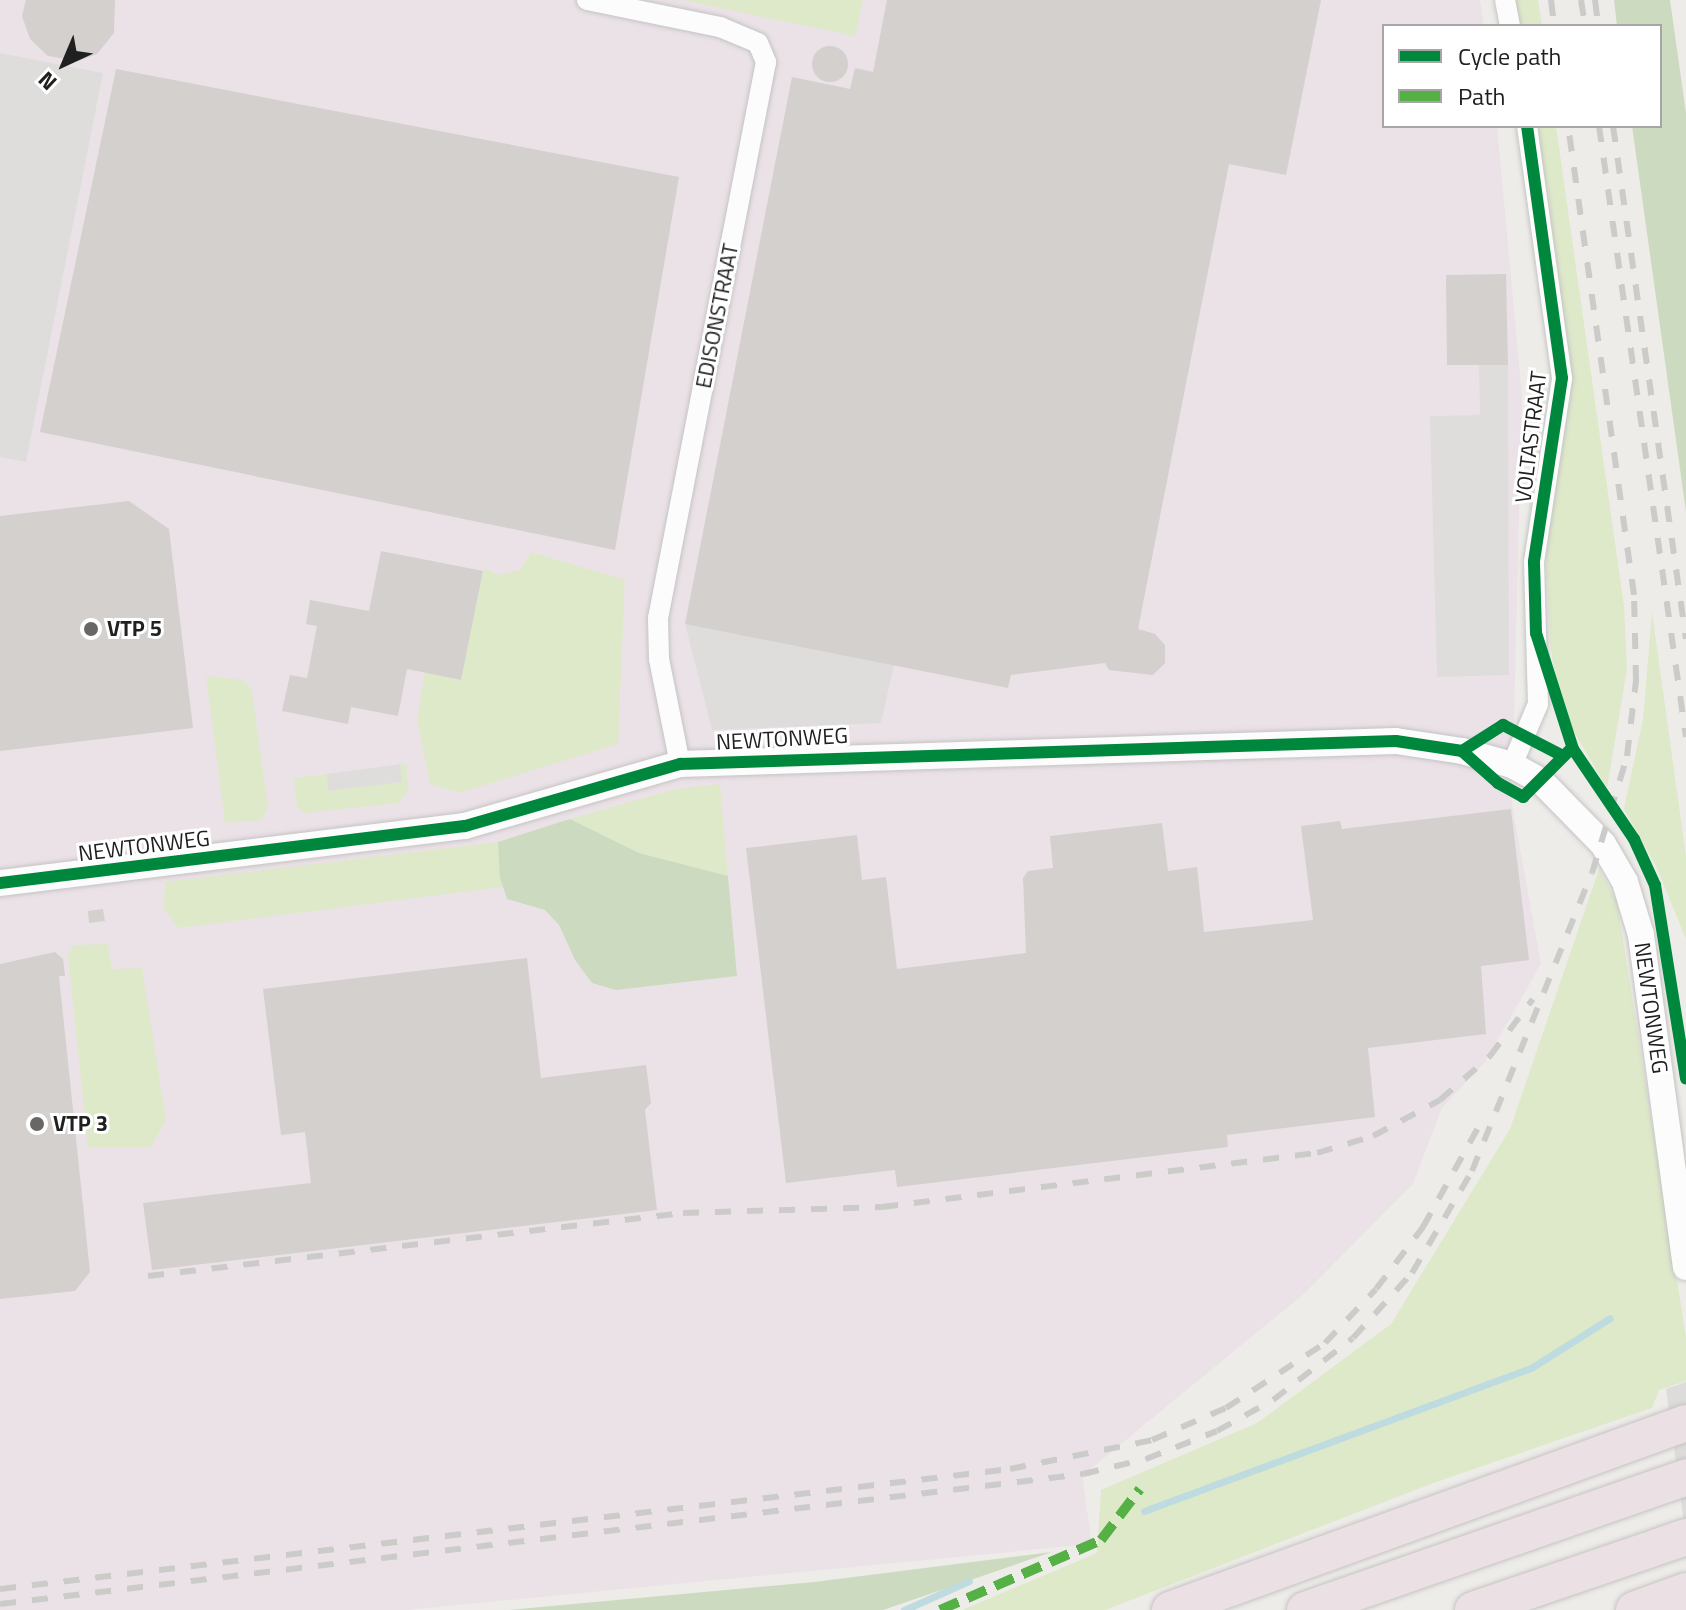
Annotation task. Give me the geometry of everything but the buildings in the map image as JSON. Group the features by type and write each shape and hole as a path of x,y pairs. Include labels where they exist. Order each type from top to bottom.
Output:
{"highway":[{"path":"1170,1610 1678,1426"},
{"path":"1305,1610 1681,1479"},
{"path":"1473,1610 1685,1537"},
{"path":"1634,1610 1686,1591"}],"street":[{"name":"EDISONSTRAAT","path":"587,0 720,27 758,43 766,62 658,618 659,659 680,764"},
{"path":"1505,0 1510,24"},
{"name":"VOLTASTRAAT","path":"1512,765 1538,704 1534,562 1562,378 1527,128"},
{"name":"NEWTONWEG","path":"0,883 465,826 680,764 1396,741 1512,765 1541,781 1603,844 1625,882 1641,935 1686,1267"}],"shaded area":[{"path":"0,0 1480,0 1484,24 1382,24 1382,128 1497,128 1522,395 1512,804 1541,964 1485,1062 1442,1108 1413,1184 1305,1293 1082,1476 1092,1544 407,1610 0,1610"},
{"path":"0,53 103,73 26,462 0,457"},
{"path":"1479,365 1508,365 1509,675 1437,677 1430,416 1480,415"},
{"path":"685,624 894,665 881,723 712,730"},
{"path":"400,764 402,782 328,791 327,774"}],"green space":[{"path":"682,0 863,0 855,36"},
{"path":"1514,0 1538,0 1542,24 1518,24"},
{"path":"1614,0 1670,0 1686,113 1686,512 1632,128 1662,128 1662,24 1617,24"},
{"path":"1535,128 1556,128 1624,606 1627,669 1607,788 1570,725 1557,690 1550,642 1546,551 1571,381"},
{"path":"531,552 625,580 618,744 459,793 430,784 417,720 425,672 460,681 484,568 500,575 520,570"},
{"path":"1652,612 1686,856 1686,939 1656,866 1624,809 1643,719"},
{"path":"206,676 244,680 252,690 268,808 261,820 225,823"},
{"path":"400,764 407,765 408,792 398,803 304,813 297,808 294,778 327,774 329,791 401,782"},
{"path":"720,784 728,876 639,853 570,819 675,789"},
{"path":"570,819 639,853 728,876 737,976 616,990 592,983 575,960 559,925 545,910 507,899 500,878 498,842"},
{"path":"498,842 502,887 178,928 164,908 165,882"},
{"path":"1599,869 1617,902 1686,1337 1686,1381 1659,1390 1652,1408 1436,1482 1105,1610 962,1610 1097,1553 1101,1490 1257,1423 1391,1324 1510,1129"},
{"path":"108,944 112,969 142,968 166,1119 151,1147 88,1147 68,956 73,945"},
{"path":"1052,1552 883,1610 508,1610 814,1582"}],"pier":[{"path":"1686,1382 1686,1538 1666,1389"}],"waterway":[{"path":"1144,1511 1531,1368 1610,1318"},
{"path":"904,1610 969,1581"}],"railway":[{"path":"1551,0 1554,24"},
{"path":"1581,0 1585,24"},
{"path":"1595,0 1598,24"},
{"path":"0,1604 1083,1474 1146,1459 1217,1431 1273,1400 1353,1338 1412,1273 1472,1171 1592,873 1627,756 1636,681 1634,595 1568,128"},
{"path":"1599,128 1686,737"},
{"path":"1613,128 1686,639"},
{"path":"148,1276 683,1213 882,1207 1317,1153 1373,1136 1440,1100 1490,1056 1533,999"},
{"path":"0,1589 1010,1469 1152,1440 1226,1408 1325,1343 1376,1289 1423,1227 1480,1124"}],"marked path":[{"path":"940,1610 1101,1540 1140,1489"}],"cycle path":[{"path":"1527,128 1562,378 1534,562 1536,633 1573,749 1634,839 1655,885 1686,1079"},
{"path":"0,883 465,826 680,764 1396,741 1462,751 1503,725 1561,755"},
{"path":"1462,751 1498,783 1523,797 1570,750"}],"place":[{"name":"VTP 5","path":"91,629"},
{"name":"VTP 3","path":"37,1124"}]}
